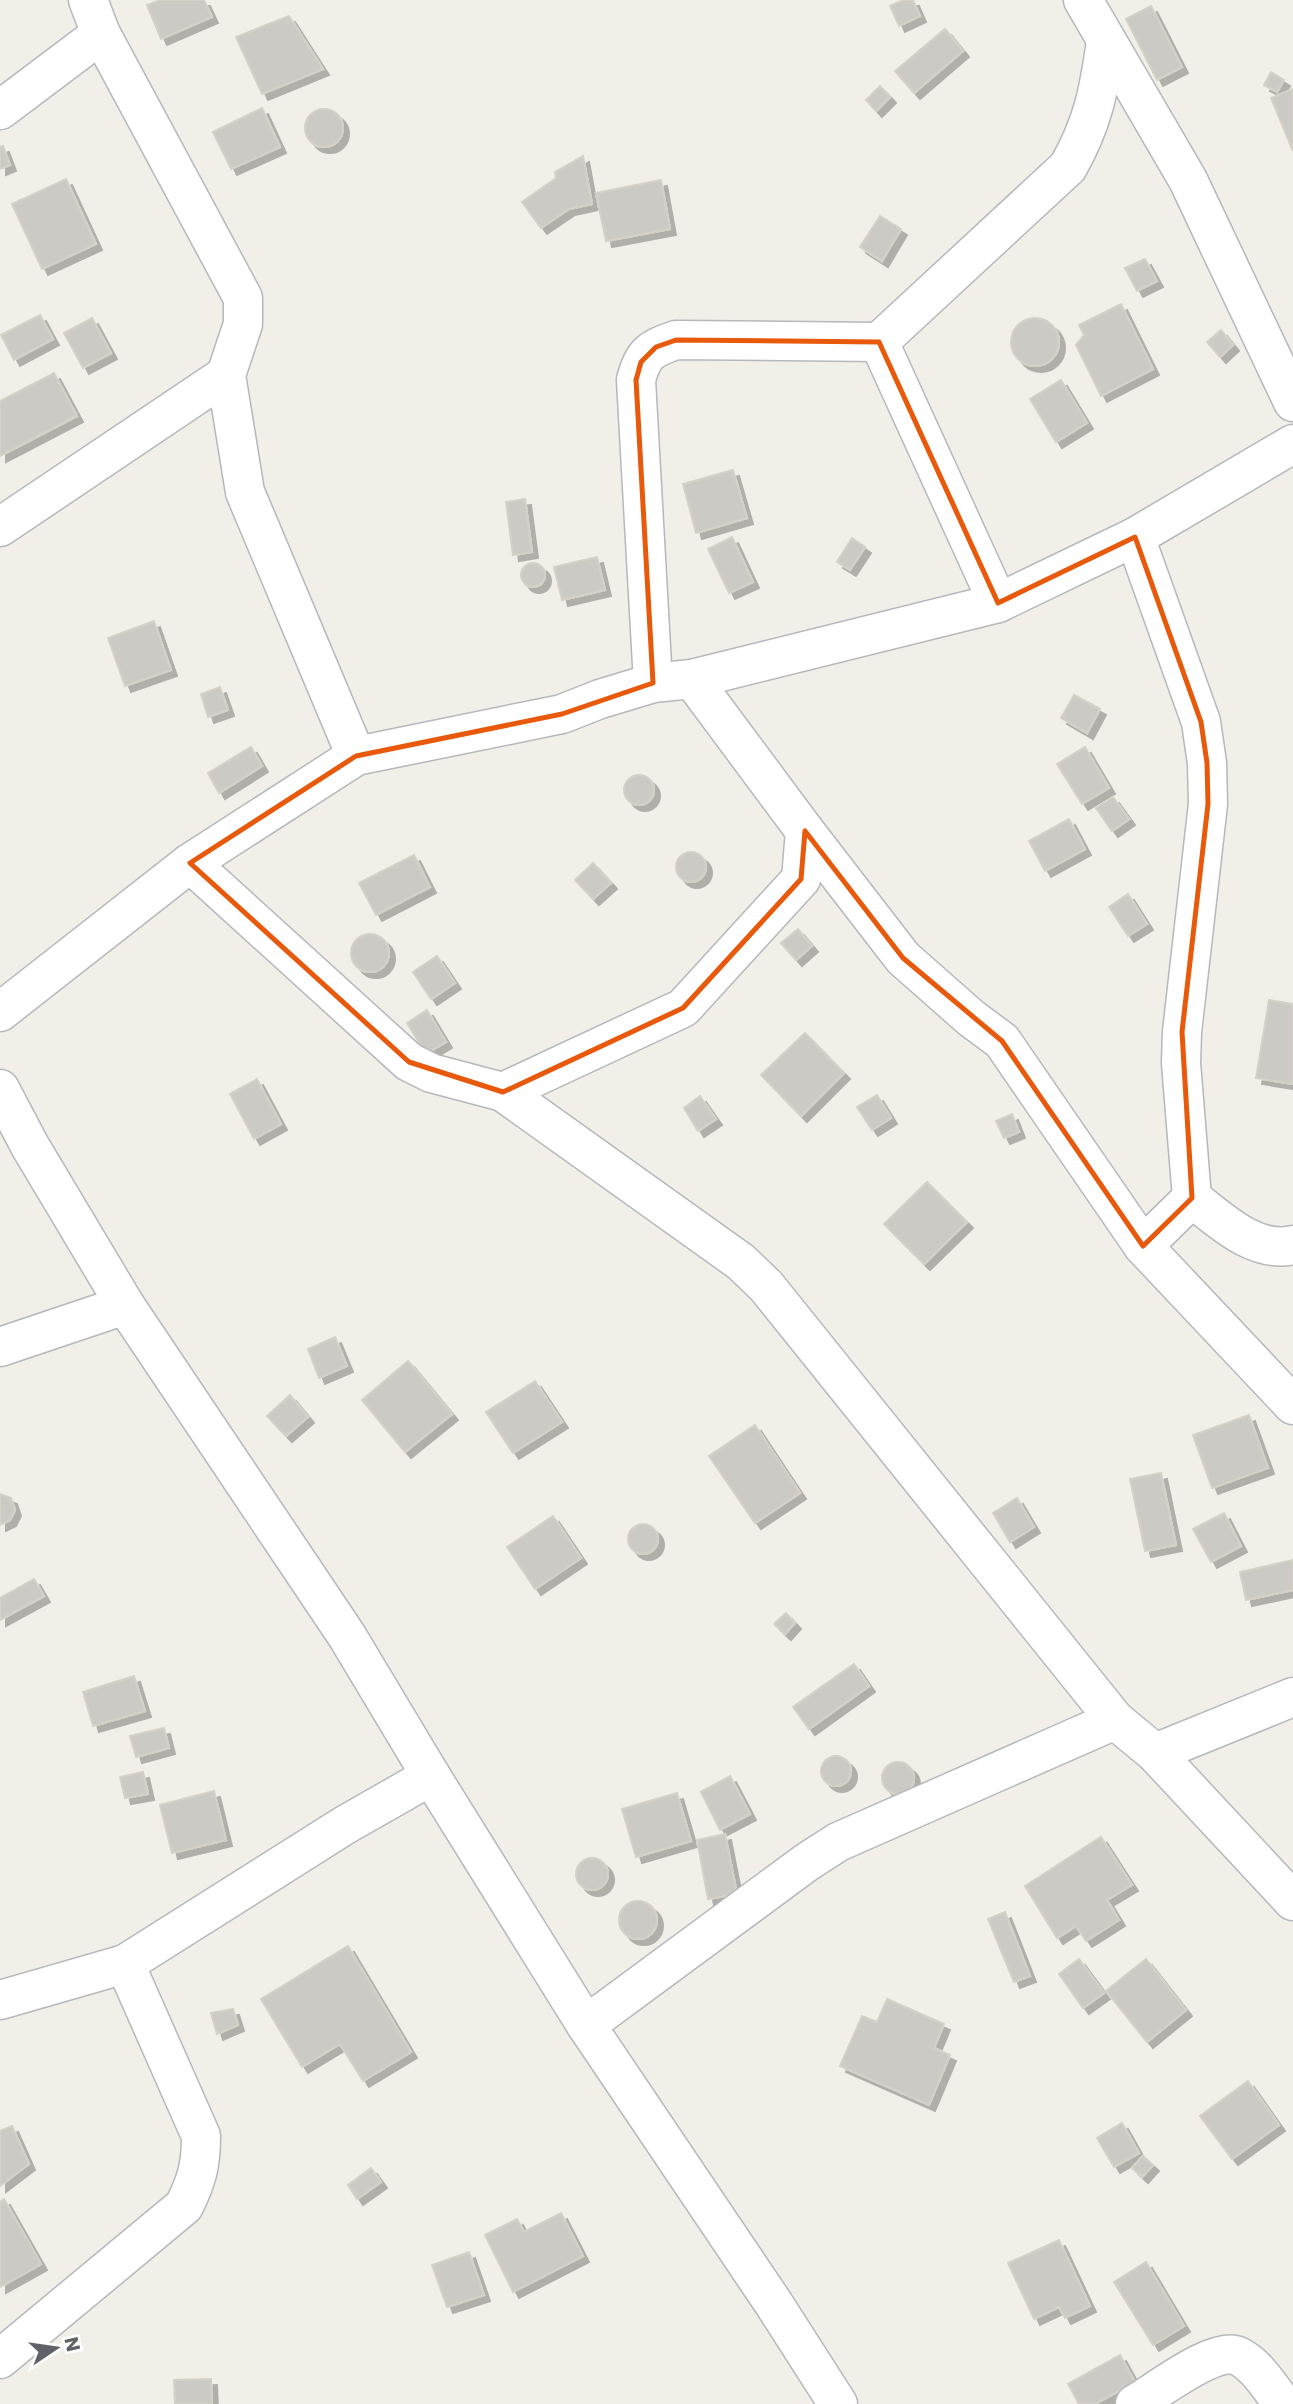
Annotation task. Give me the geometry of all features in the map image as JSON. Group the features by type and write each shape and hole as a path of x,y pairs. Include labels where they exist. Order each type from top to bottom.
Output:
{"street":[{"path":"1083,0 1188,180 1293,402"},
{"path":"0,110 94,17 243,298 243,324 226,375 245,492 356,756"},
{"path":"653,683 636,380 641,362 656,347 676,341 879,342 1068,167 1084,138 1099,91 1106,41"},
{"path":"879,342 998,603"},
{"path":"0,527 226,375"},
{"path":"0,1012 190,863 356,756 562,713 653,683 692,679 998,603 1135,537 1293,444"},
{"path":"1135,537 1201,722 1207,763 1208,804 1182,1032 1181,1063 1192,1198 1239,1235 1280,1248 1293,1245"},
{"path":"692,679 804,831 903,958 971,1018 1002,1041 1143,1246 1293,1405"},
{"path":"503,1092 683,1008 801,879 804,831"},
{"path":"190,863 409,1062 431,1073 503,1092 741,1262 766,1286 1115,1720 1155,1753 1293,1901"},
{"path":"0,1089 30,1146 125,1305 346,1636 586,2025 838,2404"},
{"path":"1143,1246 1192,1198"},
{"path":"0,1347 125,1305"},
{"path":"1155,1753 1293,1697"},
{"path":"586,2025 838,1842 1115,1720"},
{"path":"0,2000 125,1964 334,1832 431,1776"},
{"path":"0,2359 184,2206 195,2185 201,2161 201,2136 125,1964"},
{"path":"1135,2404 1207,2360 1222,2354 1236,2354 1251,2364 1283,2404"}],"highlighted area":[{"path":"676,340 879,342 998,603 1135,537 1201,722 1207,763 1208,804 1182,1032 1192,1198 1143,1246 1002,1041 903,958 805,831 801,879 683,1008 503,1092 409,1062 190,863 356,756 562,714 653,683 636,380 641,362 656,347"}],"building":[{"path":"160,0 204,0 212,17 161,39 147,5"},
{"path":"903,0 913,0 920,16 899,26 890,6"},
{"path":"1151,6 1182,67 1157,80 1126,19"},
{"path":"289,16 323,69 262,94 236,37"},
{"path":"945,29 963,51 914,93 895,71"},
{"path":"1271,72 1284,80 1277,92 1264,85"},
{"path":"880,86 890,97 876,111 866,100"},
{"path":"1293,89 1293,151 1271,98"},
{"path":"262,108 280,147 231,169 213,132"},
{"path":"324,109 338,114 343,128 338,142 324,147 310,142 305,128 310,114"},
{"path":"3,146 10,165 0,169 0,147"},
{"path":"583,156 592,204 569,209 541,228 522,202 556,178 555,172"},
{"path":"66,179 96,244 42,269 12,204"},
{"path":"661,180 670,229 606,241 596,193"},
{"path":"880,216 901,229 882,261 860,247"},
{"path":"1145,259 1157,281 1137,291 1125,268"},
{"path":"1121,304 1153,369 1101,396 1076,345 1084,335 1079,325"},
{"path":"40,315 53,339 14,360 1,335"},
{"path":"92,318 111,353 83,368 64,333"},
{"path":"1035,318 1052,325 1059,342 1052,359 1035,366 1018,359 1011,342 1018,325"},
{"path":"1221,330 1233,345 1220,357 1207,342"},
{"path":"54,373 77,416 0,456 0,401"},
{"path":"1061,380 1087,423 1056,442 1030,399"},
{"path":"733,470 747,518 696,533 683,484"},
{"path":"525,499 532,552 513,555 506,502"},
{"path":"732,537 753,582 729,593 708,549"},
{"path":"852,538 865,547 850,570 837,562"},
{"path":"597,557 605,590 562,600 554,567"},
{"path":"533,563 544,570 545,575 538,586 533,587 522,580 521,575 528,564"},
{"path":"154,621 171,670 125,686 108,638"},
{"path":"220,687 228,710 208,717 201,694"},
{"path":"1074,695 1100,709 1087,733 1061,718"},
{"path":"251,747 262,766 219,793 208,773"},
{"path":"1085,747 1109,788 1082,804 1057,764"},
{"path":"639,775 645,776 653,784 653,796 645,804 639,805 633,804 625,796 624,790 625,784 633,776"},
{"path":"1113,797 1129,819 1112,831 1096,808"},
{"path":"1069,819 1085,849 1045,871 1029,841"},
{"path":"691,852 697,853 705,861 705,873 697,881 691,882 685,881 677,873 676,867 677,861 685,853"},
{"path":"414,855 430,887 376,915 359,883"},
{"path":"593,863 611,883 593,899 575,880"},
{"path":"1128,894 1147,924 1128,936 1109,907"},
{"path":"798,929 812,946 796,960 781,943"},
{"path":"370,934 383,940 389,953 383,966 370,972 357,966 351,953 357,940"},
{"path":"437,956 455,983 431,999 413,972"},
{"path":"1269,1000 1293,1004 1293,1084 1256,1078"},
{"path":"427,1010 446,1042 426,1054 407,1023"},
{"path":"805,1033 844,1073 801,1116 761,1075"},
{"path":"257,1079 281,1124 254,1139 230,1094"},
{"path":"877,1095 891,1118 872,1130 857,1107"},
{"path":"700,1096 716,1119 698,1131 684,1108"},
{"path":"1012,1114 1019,1132 1004,1138 996,1121"},
{"path":"927,1182 967,1222 924,1264 884,1224"},
{"path":"335,1337 347,1366 319,1378 308,1349"},
{"path":"408,1361 452,1414 405,1452 362,1400"},
{"path":"535,1381 562,1422 513,1453 486,1412"},
{"path":"290,1395 308,1417 286,1436 267,1416"},
{"path":"1249,1415 1268,1468 1212,1488 1193,1435"},
{"path":"755,1425 800,1493 755,1523 709,1456"},
{"path":"1161,1473 1176,1545 1145,1551 1130,1479"},
{"path":"0,1494 11,1498 15,1510 10,1520 0,1525"},
{"path":"1017,1498 1034,1527 1010,1542 993,1513"},
{"path":"1224,1513 1241,1546 1211,1562 1193,1529"},
{"path":"553,1516 581,1558 535,1589 507,1547"},
{"path":"643,1524 649,1525 657,1533 657,1545 649,1553 643,1554 637,1553 629,1545 628,1539 629,1533 637,1525"},
{"path":"1293,1560 1293,1590 1246,1600 1240,1572"},
{"path":"34,1579 44,1596 0,1620 0,1598"},
{"path":"786,1613 795,1623 785,1634 774,1624"},
{"path":"854,1664 869,1686 809,1729 793,1707"},
{"path":"134,1676 145,1711 93,1726 83,1692"},
{"path":"164,1728 169,1748 136,1757 130,1736"},
{"path":"836,1756 842,1757 850,1765 850,1777 842,1785 836,1786 830,1785 822,1777 821,1771 822,1765 830,1757"},
{"path":"898,1762 909,1767 914,1778 909,1789 898,1794 887,1789 882,1778 887,1767"},
{"path":"143,1772 148,1794 125,1798 120,1777"},
{"path":"730,1776 750,1814 720,1830 701,1792"},
{"path":"214,1791 226,1840 172,1853 160,1805"},
{"path":"677,1793 691,1841 636,1857 622,1809"},
{"path":"725,1834 737,1894 708,1899 697,1840"},
{"path":"1101,1837 1132,1885 1107,1900 1119,1920 1086,1941 1076,1926 1057,1938 1025,1886"},
{"path":"592,1858 604,1862 608,1874 604,1886 592,1890 580,1886 576,1874 580,1862"},
{"path":"638,1901 651,1907 657,1920 651,1933 638,1939 625,1933 619,1920 625,1907"},
{"path":"1005,1912 1030,1976 1014,1982 988,1919"},
{"path":"348,1946 411,2052 363,2081 340,2044 302,2067 261,1999"},
{"path":"1079,1959 1104,1993 1083,2008 1059,1974"},
{"path":"1146,1959 1186,2010 1147,2042 1106,1991"},
{"path":"887,1999 944,2024 934,2048 950,2055 929,2105 840,2066 862,2016 877,2022"},
{"path":"233,2009 238,2025 217,2034 211,2013"},
{"path":"1248,2081 1279,2125 1232,2159 1200,2116"},
{"path":"1122,2123 1139,2153 1114,2167 1097,2138"},
{"path":"12,2126 29,2164 0,2186 0,2131"},
{"path":"1143,2156 1153,2165 1142,2177 1132,2168"},
{"path":"371,2168 381,2182 357,2199 348,2185"},
{"path":"4,2199 41,2264 0,2287 0,2202"},
{"path":"561,2213 583,2256 513,2292 485,2235 517,2219 524,2232"},
{"path":"1059,2240 1090,2306 1065,2318 1059,2307 1034,2319 1008,2263"},
{"path":"469,2252 484,2295 447,2307 432,2265"},
{"path":"1146,2262 1184,2326 1153,2345 1114,2282"},
{"path":"1120,2355 1135,2382 1095,2404 1079,2404 1068,2384"},
{"path":"211,2379 212,2404 175,2404 174,2380"}]}
